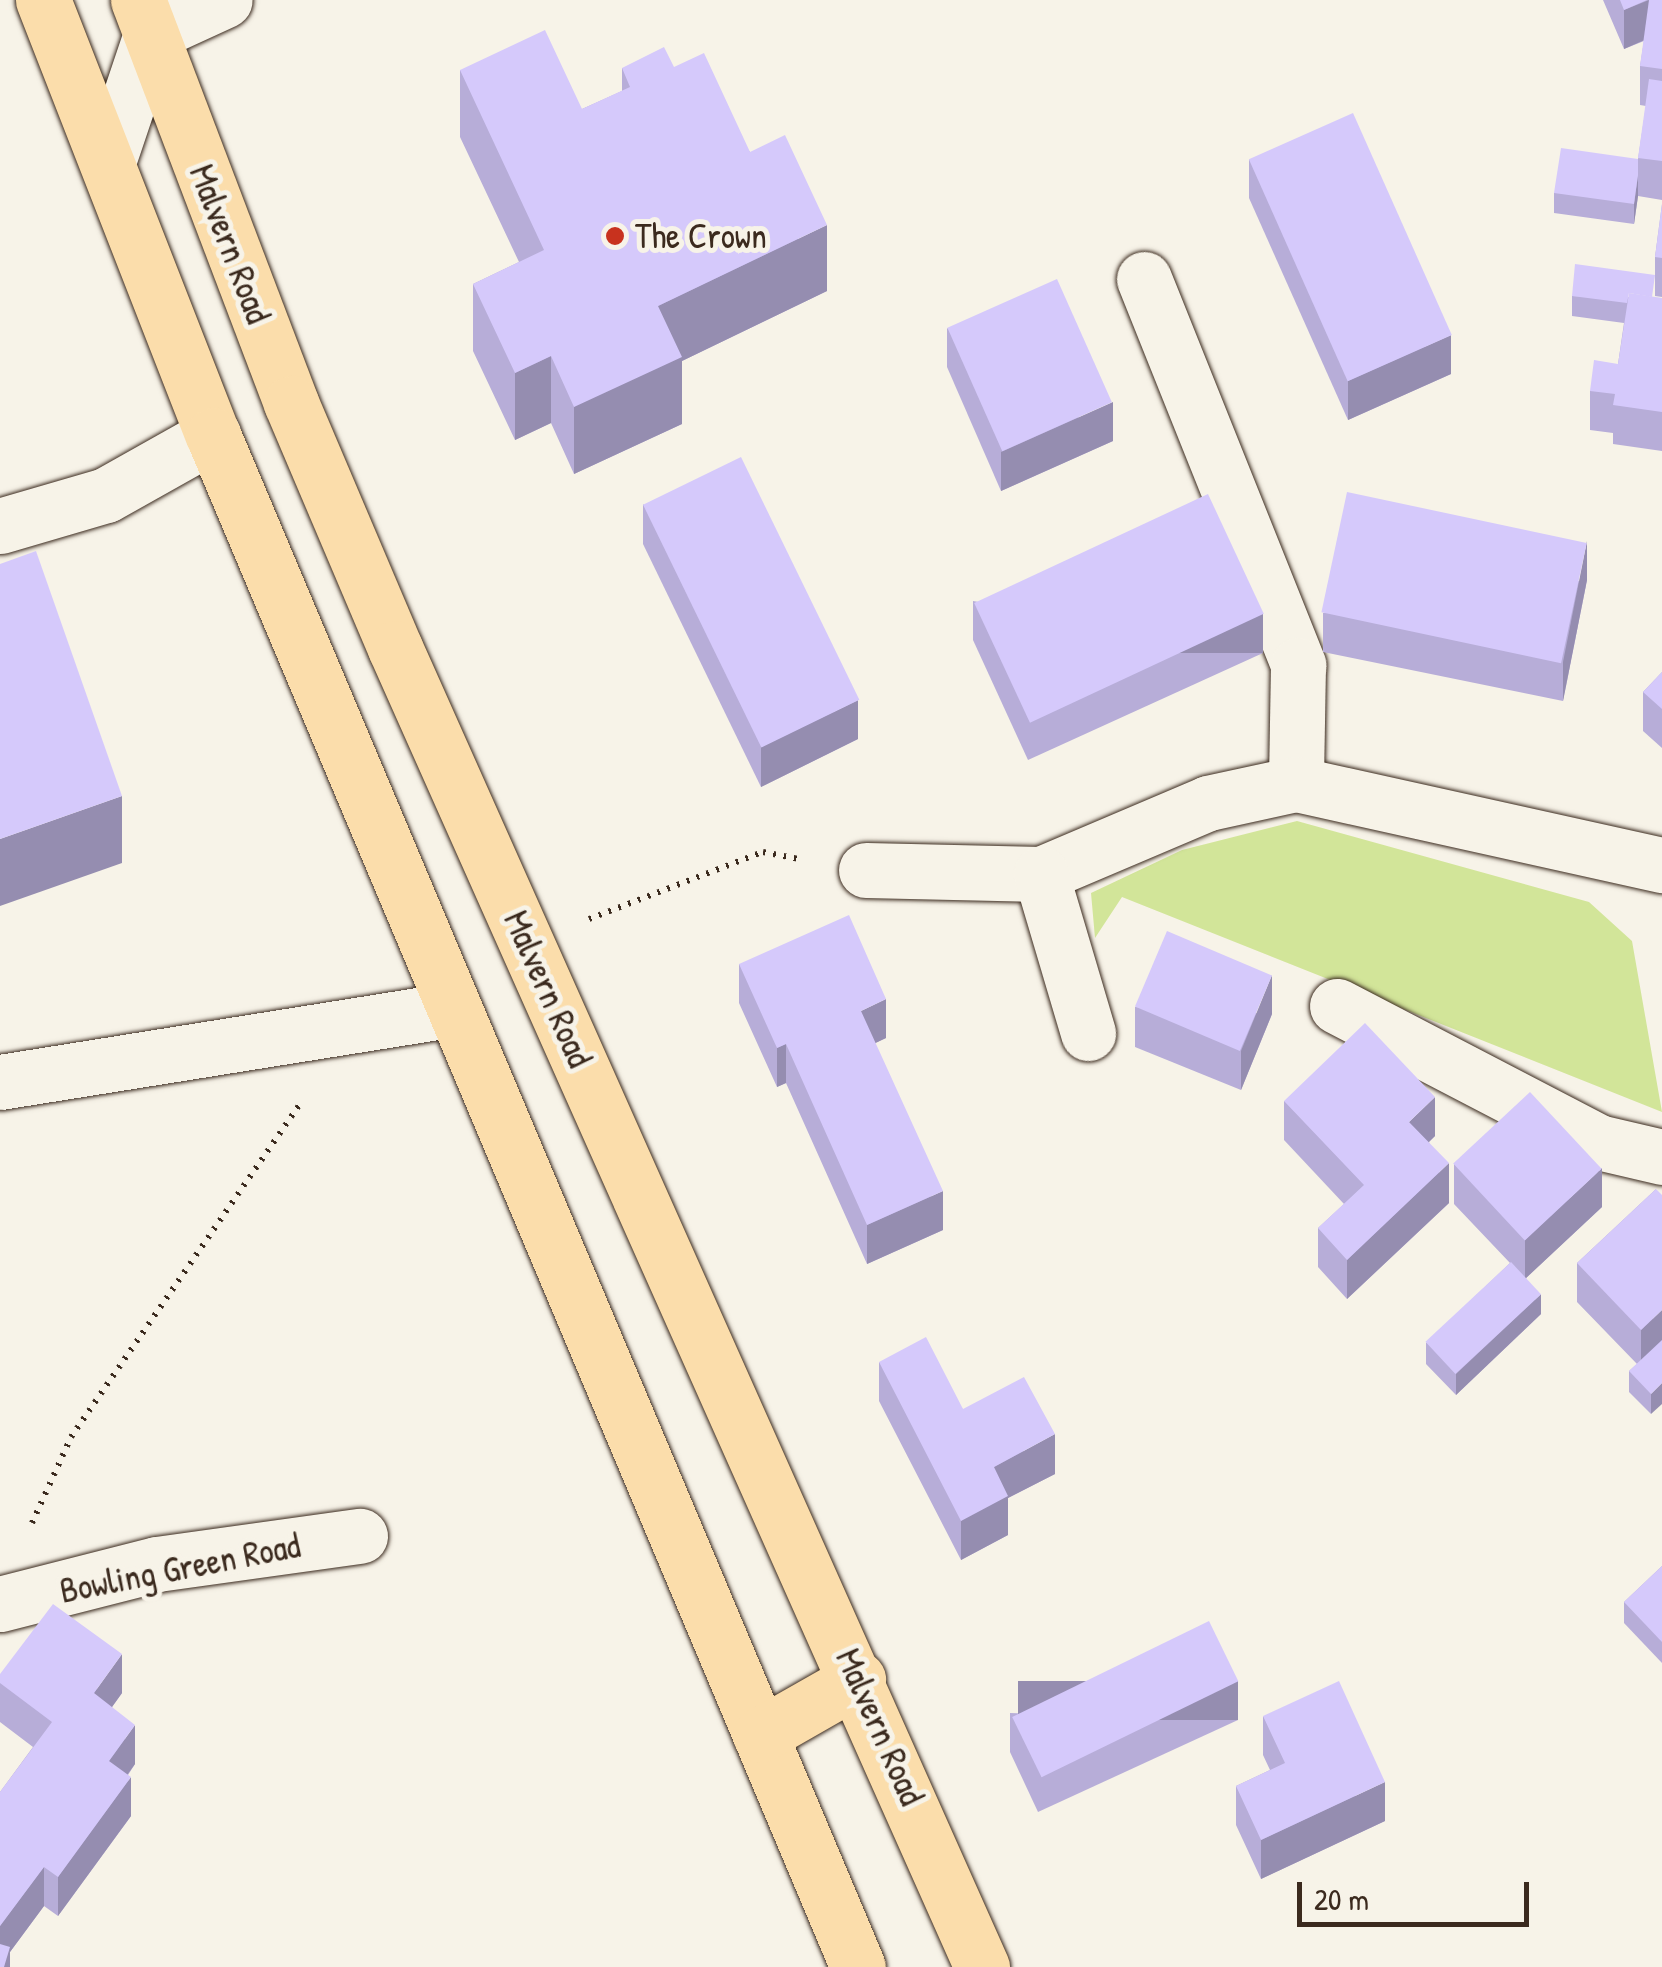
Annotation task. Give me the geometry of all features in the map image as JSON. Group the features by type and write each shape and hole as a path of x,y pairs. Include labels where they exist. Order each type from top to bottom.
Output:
{"highway":[{"path":"43,0 214,436 858,1967"},
{"name":"Malvern Road","path":"145,17 291,403 982,1967"},
{"path":"214,436 291,403"},
{"path":"760,1735 858,1679"}],"street":[{"path":"108,162 145,17 225,0"},
{"path":"1144,278 1298,665 1296,784"},
{"path":"0,526 106,495 214,436"},
{"path":"866,870 1040,874 1208,802 1296,784 1661,865 1662,877"},
{"path":"1040,874 1088,1034"},
{"path":"1336,1006 1598,1142 1662,1158"},
{"path":"0,1082 454,1010"},
{"name":"Bowling Green Road","path":"0,1604 157,1564 360,1536"}],"path":[{"path":"527,943 763,852 866,870"},
{"path":"24,1541 71,1437 354,1026"}],"green space":[{"path":"1297,821 1589,902 1632,941 1662,1112 1122,897 1095,938 1091,893 1182,850"}],"building":[{"path":"1620,0 1647,0 1624,10"},
{"path":"1649,0 1662,0 1662,69 1640,66"},
{"path":"545,30 582,109 630,87 622,68 664,47 674,67 704,53 750,152 785,135 827,225 658,306 682,357 574,407 551,356 515,373 473,284 544,250 460,70"},
{"path":"1649,79 1662,81 1662,161 1638,158"},
{"path":"1353,113 1452,335 1348,381 1249,159"},
{"path":"1561,148 1638,159 1634,204 1554,193"},
{"path":"1662,204 1662,258 1655,257"},
{"path":"1575,264 1655,275 1652,297 1629,293 1627,303 1572,296"},
{"path":"1057,279 1112,402 1002,451 947,328"},
{"path":"1629,293 1662,298 1662,412 1613,405 1615,394 1590,391 1594,360 1618,364"},
{"path":"741,457 859,700 761,747 643,505"},
{"path":"1347,492 1587,543 1561,663 1321,612"},
{"path":"1208,494 1264,614 1030,723 974,603"},
{"path":"36,551 122,796 0,839 0,564"},
{"path":"1662,672 1662,709 1643,692"},
{"path":"849,915 886,999 861,1011 943,1191 867,1225 786,1044 777,1048 739,964"},
{"path":"1167,931 1272,976 1240,1051 1135,1006"},
{"path":"1365,1023 1435,1097 1409,1122 1449,1163 1347,1260 1318,1228 1364,1185 1284,1101"},
{"path":"1530,1092 1602,1169 1525,1240 1453,1164"},
{"path":"1656,1189 1662,1195 1662,1310 1641,1330 1577,1263"},
{"path":"1511,1262 1541,1294 1455,1374 1425,1342"},
{"path":"926,1337 963,1409 1024,1377 1055,1434 994,1467 1008,1496 961,1521 879,1362"},
{"path":"1662,1340 1662,1383 1651,1394 1629,1371"},
{"path":"1662,1566 1662,1642 1624,1602"},
{"path":"53,1604 122,1654 94,1693 135,1725 109,1761 131,1777 58,1877 44,1867 0,1926 0,1792 52,1722 0,1683 0,1674"},
{"path":"1209,1621 1238,1681 1042,1777 1012,1717"},
{"path":"1339,1681 1385,1782 1261,1840 1236,1786 1285,1763 1263,1716"},
{"path":"0,1944 10,1947 4,1967 0,1967"}],"place":[{"name":"The Crown","path":"615,236"}]}
